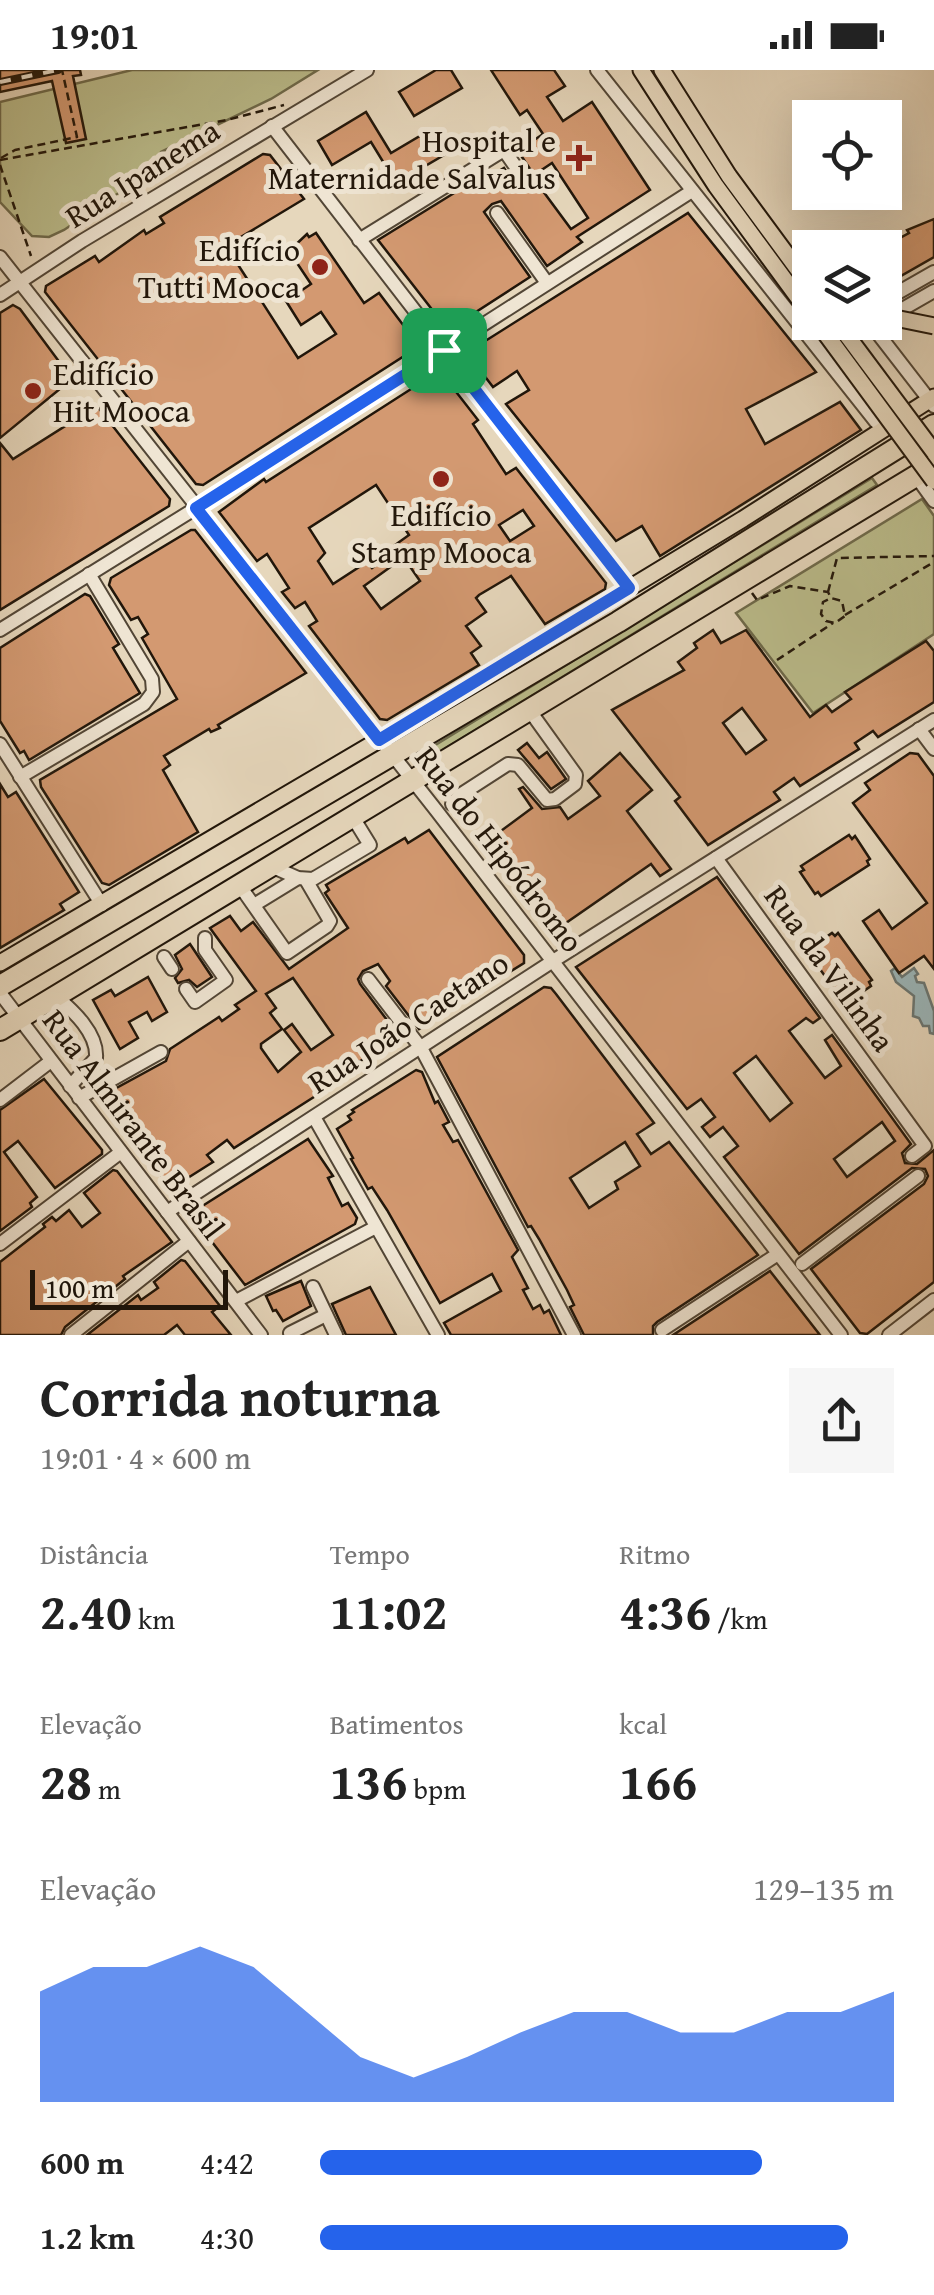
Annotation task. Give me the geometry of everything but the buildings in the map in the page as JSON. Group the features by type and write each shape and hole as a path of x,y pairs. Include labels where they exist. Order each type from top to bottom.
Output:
{"highway":[{"path":"0,990 386,748 618,622 934,425"},
{"path":"0,1030 934,465"}],"main road":[{"path":"642,70 716,186 792,289"},
{"path":"662,70 792,261"},
{"path":"772,234 792,253"},
{"path":"902,323 934,326"},
{"path":"829,340 930,481 885,494"},
{"path":"850,340 934,452"},
{"path":"0,962 386,748 629,588 933,401"}],"street":[{"name":"Rua Ipanema","path":"0,295 367,70"},
{"path":"597,70 876,422"},
{"path":"272,126 629,588"},
{"path":"359,240 504,150 520,173"},
{"path":"0,630 692,191"},
{"path":"497,213 547,283"},
{"name":"Rua do Hipódromo","path":"0,257 414,782 841,1335"},
{"path":"902,290 934,272"},
{"path":"902,308 934,291"},
{"path":"814,344 820,340"},
{"path":"824,356 849,340"},
{"path":"891,340 933,401"},
{"path":"930,481 934,501"},
{"path":"20,777 144,704 152,692 152,679 90,574"},
{"path":"452,804 460,794 508,764 518,765 546,800 556,799 575,784 576,775 530,712"},
{"name":"Rua João Caetano","path":"167,1212 934,720"},
{"path":"919,729 934,750"},
{"path":"0,744 102,905"},
{"path":"254,906 302,879 321,875 370,845 354,819"},
{"name":"Rua da Vilinha","path":"716,858 925,1146 912,1156"},
{"path":"240,886 284,951 290,952 330,921 302,879 273,867"},
{"path":"186,989 195,1002 226,980 205,950 205,938"},
{"path":"368,978 421,1048 574,1335"},
{"name":"Rua Almirante Brasil","path":"0,990 261,1335"},
{"path":"56,996 74,1012 96,1046 96,1058 70,1086"},
{"path":"79,1098 161,1052"},
{"path":"0,1100 51,1061"},
{"path":"314,1117 438,1335"},
{"path":"0,1244 121,1152"},
{"path":"802,1264 918,1176"},
{"path":"236,1301 376,1227"},
{"path":"71,1335 189,1241"},
{"path":"662,1330 778,1254"},
{"path":"314,1287 336,1335"},
{"path":"889,1335 934,1300"},
{"path":"290,1333 326,1314"}],"path":[{"path":"0,161 16,150 77,137 62,70"},
{"path":"0,161 226,120 283,103 285,106"},
{"path":"0,161 37,272"},
{"path":"830,598 836,558 934,559"},
{"path":"777,660 934,559"},
{"path":"744,582 757,600 790,586 828,592"},
{"path":"834,623 821,614 823,602 830,598 842,601 845,616"}],"green space":[{"path":"132,70 318,70 271,99 161,152 157,167 64,230 49,237 32,236 0,202 0,102"},
{"path":"872,478 877,485 428,759 424,752"},
{"path":"922,499 934,516 934,634 813,713 736,613"}],"water":[{"path":"895,968 902,977 914,968 917,982 924,983 934,1011 934,1034 913,1016 914,996 896,982 891,971"}],"railway":[{"path":"0,82 58,70"}],"place":[{"name":"Hospital e Maternidade Salvalus","path":"579,158"},
{"name":"Edifício Tutti Mooca","path":"320,267"},
{"name":"Edifício Hit Mooca","path":"33,391"},
{"name":"Edifício Stamp Mooca","path":"441,479"}],"route":[{"path":"444,350 629,588 379,740 196,508 444,350"}]}
